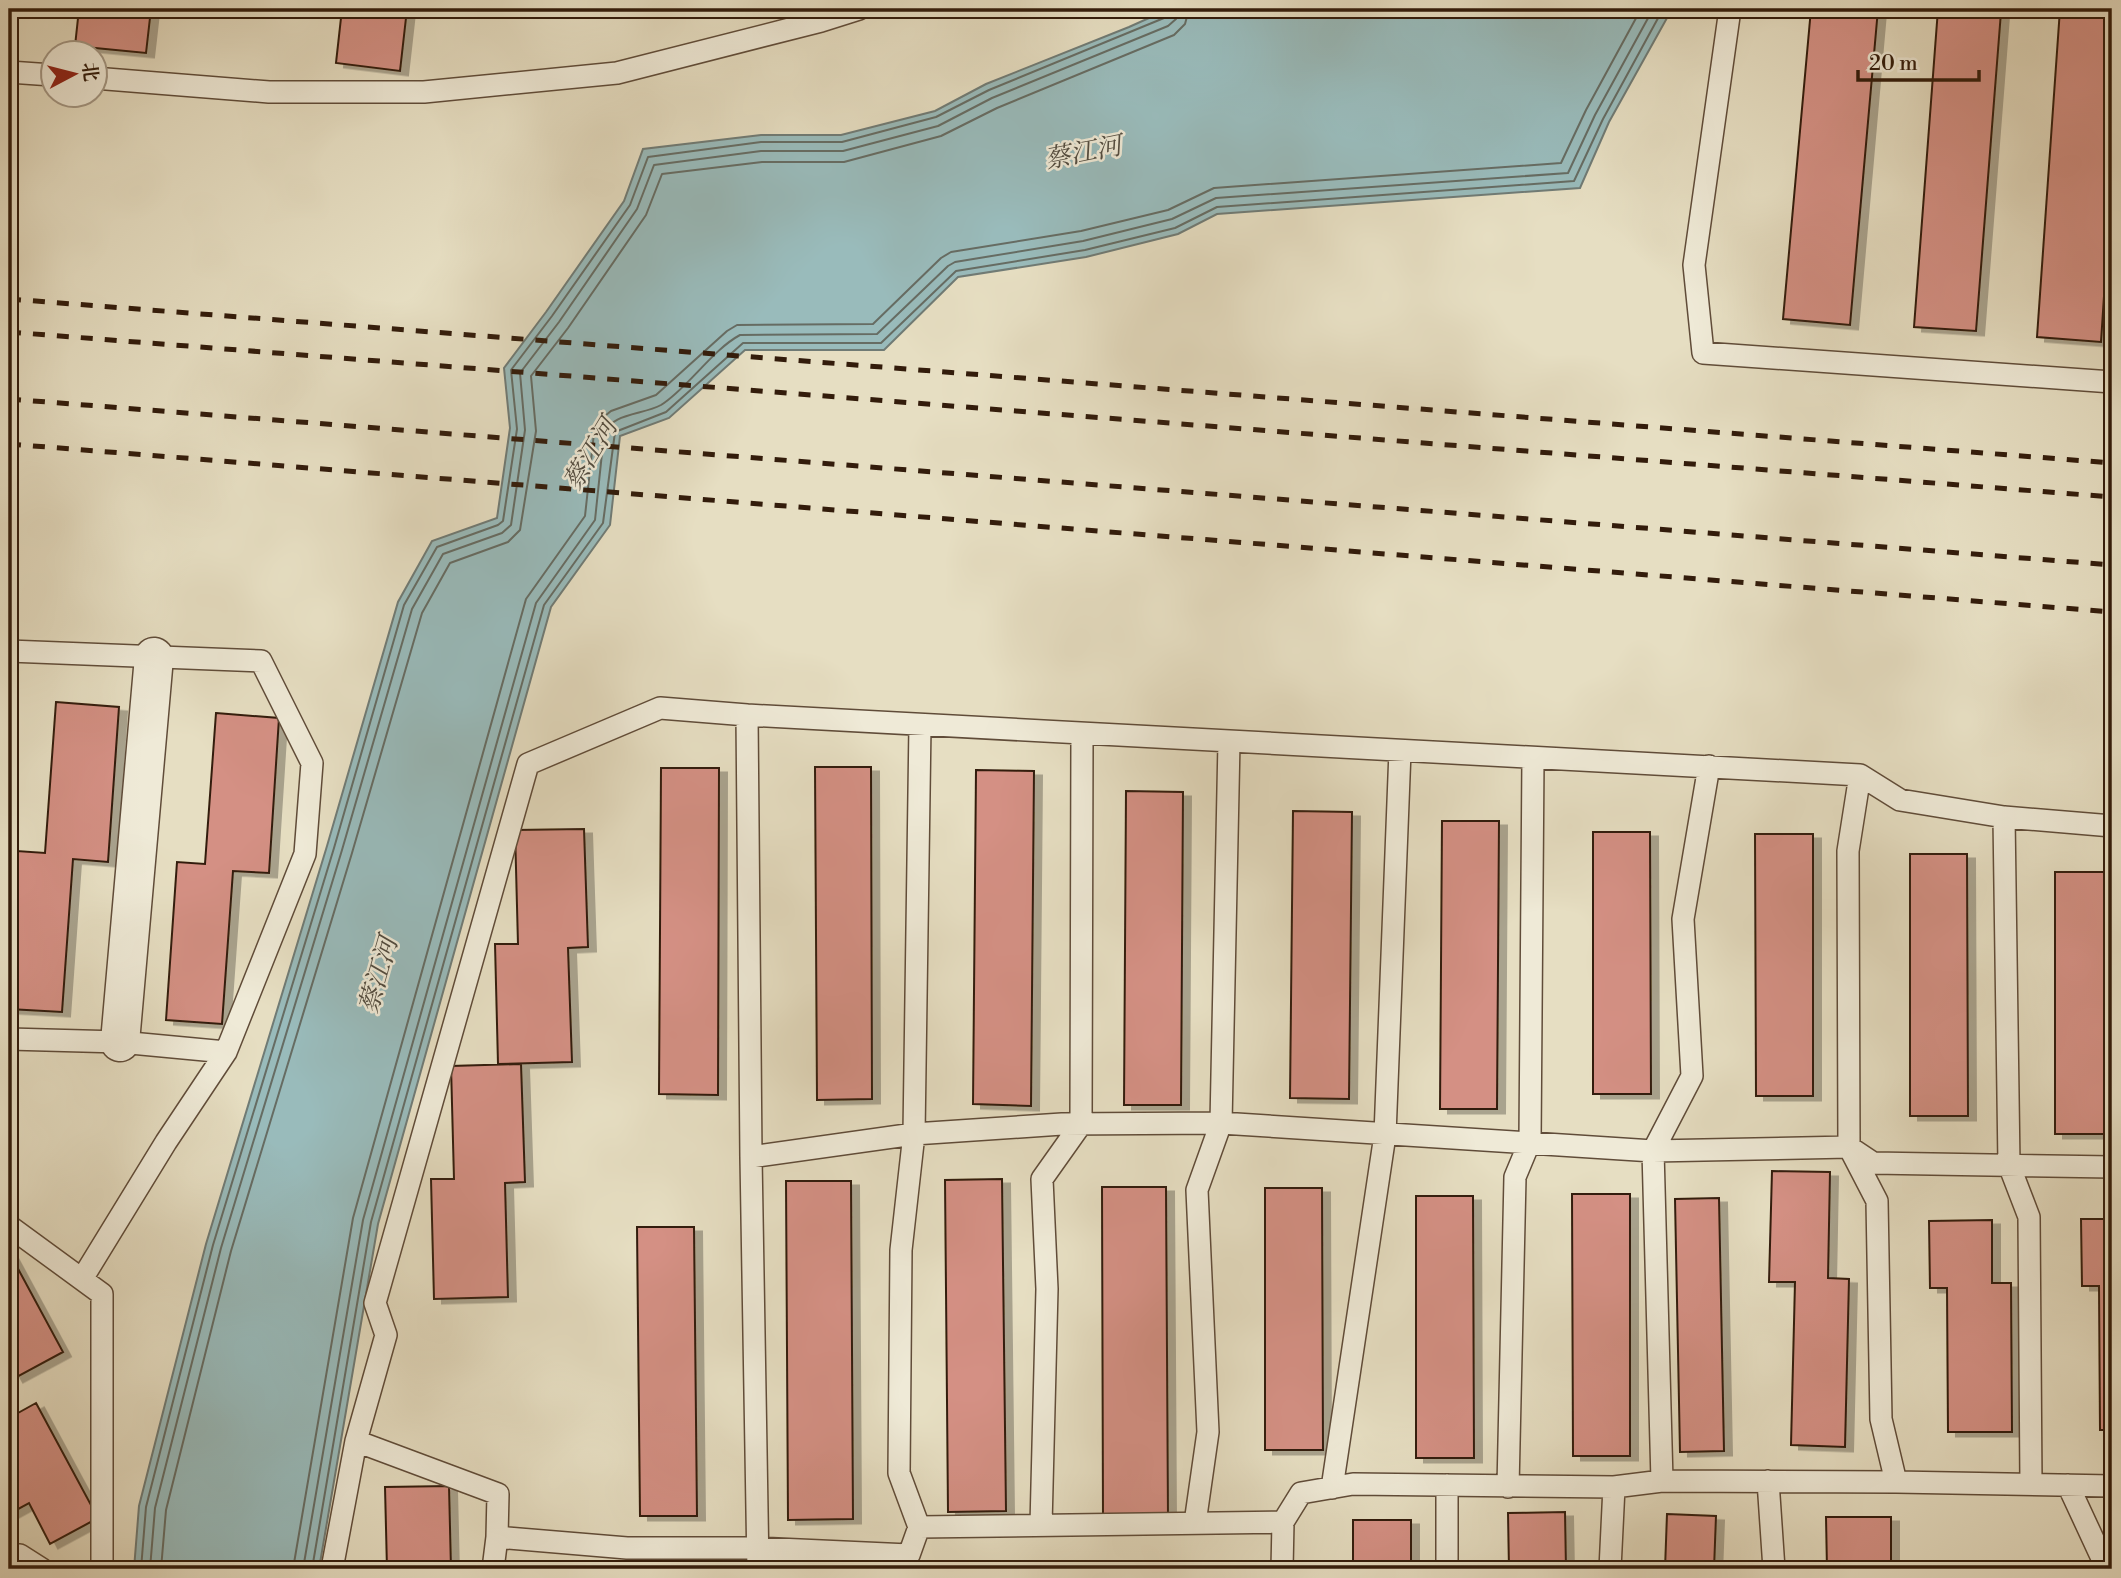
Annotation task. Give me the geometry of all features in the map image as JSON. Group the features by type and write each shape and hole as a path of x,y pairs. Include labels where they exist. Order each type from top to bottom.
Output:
{"street":[{"path":"120,1042 154,657"}],"lane":[{"path":"108,79 269,92 424,92 617,73 859,9"},
{"path":"1730,9 1694,265 1703,353 2112,382"},
{"path":"9,72 38,74"},
{"path":"9,650 261,661 312,763 305,854 226,1052 166,1142 82,1279"},
{"path":"332,1569 356,1441 386,1335 375,1303 528,764 660,708 920,725 1860,775 1900,800 2004,817 2112,825"},
{"path":"747,715 757,1559"},
{"path":"497,1537 757,1559 909,1555 919,1527 899,1473 901,1250 914,1134 920,725"},
{"path":"1041,1525 1047,1289 1042,1180 1081,1124 1082,734"},
{"path":"1195,1523 1208,1432 1197,1190 1221,1123 1229,742"},
{"path":"1332,1488 1385,1135 1401,751"},
{"path":"1508,1487 1514,1177 1530,1141 1533,758"},
{"path":"1662,1481 1653,1151 1692,1076 1683,919 1709,766"},
{"path":"1860,775 1848,851 1849,1147 1877,1201 1881,1419 1896,1482"},
{"path":"2004,817 2009,1165 2029,1217 2031,1484"},
{"path":"9,1039 120,1042 226,1052"},
{"path":"751,1157 914,1134 1081,1124 1221,1123 1653,1151 1849,1147 1873,1163 2112,1167"},
{"path":"9,1226 102,1294 102,1569"},
{"path":"356,1441 498,1494 493,1569"},
{"path":"1282,1569 1283,1522 1301,1493 1353,1484 1614,1487 1662,1481 1768,1481 2112,1486"},
{"path":"1768,1481 1774,1569"},
{"path":"1447,1485 1447,1569"},
{"path":"2068,1485 2107,1569"},
{"path":"1610,1569 1614,1487"},
{"path":"919,1527 1283,1522"},
{"path":"9,1555 20,1555 42,1569"}],"water":[{"name":"蔡江河","path":"1169,9 1672,9 1609,122 1580,188 1217,214 1178,234 1086,257 958,277 884,350 745,350 669,418 620,436 610,525 551,607 378,1224 319,1569 134,1569 139,1506 206,1244 398,602 432,541 497,518 510,428 504,368 624,201 643,149 761,135 841,135 935,111 986,84"}],"building":[{"path":"79,9 151,9 146,53 108,49 108,38 76,38"},
{"path":"342,9 407,9 400,71 336,63"},
{"path":"1811,9 1878,9 1850,325 1783,319"},
{"path":"1938,9 2001,12 1976,331 1914,327"},
{"path":"2060,9 2112,9 2112,174 2101,342 2037,337"},
{"path":"56,702 119,707 108,862 73,859 62,1012 9,1009 17,851 45,853"},
{"path":"216,713 279,718 269,873 233,871 222,1024 166,1020 177,862 205,864"},
{"path":"815,767 871,767 872,1099 817,1100"},
{"path":"661,768 719,768 718,1095 659,1094"},
{"path":"976,770 1034,771 1031,1106 973,1104"},
{"path":"1126,791 1183,792 1181,1105 1124,1105"},
{"path":"1293,811 1352,812 1349,1099 1290,1098"},
{"path":"1442,821 1499,821 1497,1109 1440,1109"},
{"path":"584,829 588,947 568,948 572,1062 498,1064 495,944 518,944 515,830"},
{"path":"1593,832 1650,832 1651,1094 1593,1094"},
{"path":"1755,834 1813,834 1813,1096 1756,1096"},
{"path":"1910,854 1967,854 1968,1116 1910,1116"},
{"path":"2055,872 2112,872 2112,1134 2055,1134"},
{"path":"521,1064 525,1182 505,1183 508,1297 434,1299 431,1179 454,1179 451,1066"},
{"path":"1772,1171 1830,1172 1828,1278 1849,1279 1845,1447 1791,1445 1795,1282 1769,1282"},
{"path":"1002,1179 1006,1511 948,1512 945,1180"},
{"path":"786,1181 851,1181 853,1519 788,1520"},
{"path":"1102,1187 1166,1187 1168,1518 1103,1518"},
{"path":"1265,1188 1322,1188 1323,1450 1265,1450"},
{"path":"1572,1194 1630,1194 1630,1456 1573,1456"},
{"path":"1416,1196 1473,1196 1474,1458 1416,1458"},
{"path":"1719,1198 1724,1451 1680,1452 1675,1199"},
{"path":"2081,1219 2112,1219 2112,1430 2100,1430 2099,1286 2082,1286"},
{"path":"1992,1220 1992,1283 2011,1283 2012,1432 1948,1432 1947,1288 1930,1288 1929,1221"},
{"path":"637,1227 694,1227 697,1516 640,1516"},
{"path":"9,1252 63,1352 15,1378 9,1367"},
{"path":"36,1403 98,1518 50,1544 29,1503 9,1514 9,1418"},
{"path":"449,1486 451,1569 387,1569 385,1487"},
{"path":"1565,1512 1566,1569 1509,1569 1508,1513"},
{"path":"1667,1514 1716,1516 1714,1569 1665,1569"},
{"path":"1826,1517 1891,1517 1891,1569 1827,1569"},
{"path":"1353,1520 1411,1520 1411,1569 1353,1569"},
{"path":"682,1561 735,1561 735,1569 682,1569"},
{"path":"534,1563 584,1563 584,1569 534,1569"}],"railway":[{"path":"9,299 2112,463"},
{"path":"9,332 2112,497"},
{"path":"9,399 2112,565"},
{"path":"9,444 2112,612"}]}
